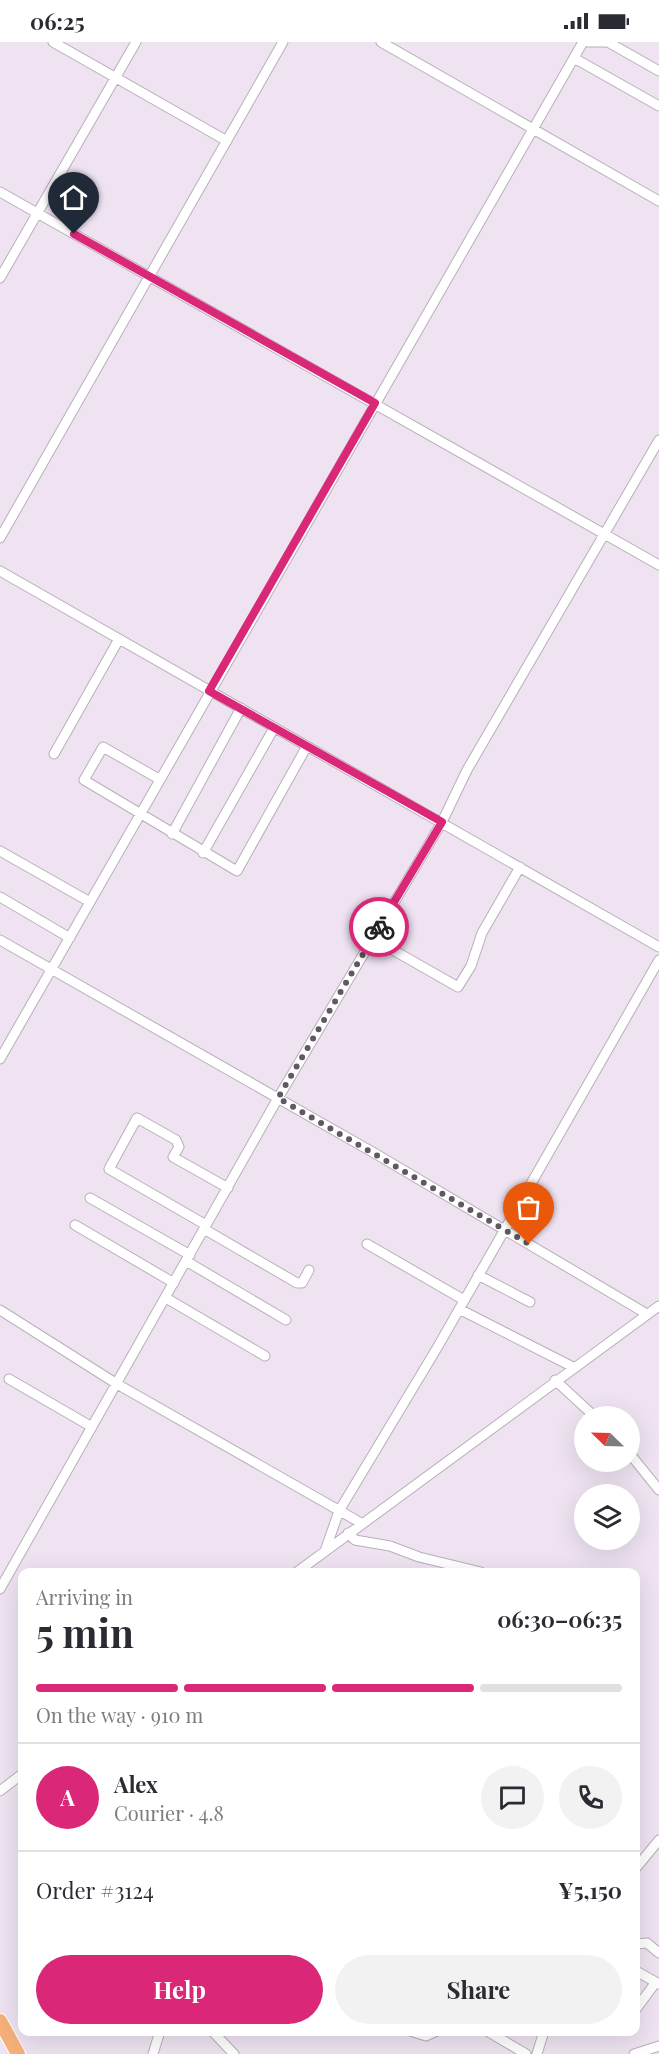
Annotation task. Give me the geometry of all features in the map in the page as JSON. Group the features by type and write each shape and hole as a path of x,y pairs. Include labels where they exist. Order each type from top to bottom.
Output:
{"highway":[{"path":"0,2020 18,2054"}],"street":[{"path":"53,42 227,141"},
{"path":"0,278 135,42"},
{"path":"0,538 283,42"},
{"path":"381,42 659,201"},
{"path":"0,1059 531,129 583,42"},
{"path":"588,42 608,42 659,71"},
{"path":"574,58 659,106"},
{"path":"0,192 659,565"},
{"path":"0,1588 278,1098 442,822 473,759 659,440"},
{"path":"0,571 659,946"},
{"path":"54,754 120,639"},
{"path":"172,834 240,708"},
{"path":"203,853 274,728"},
{"path":"159,780 103,747 84,780 139,815 237,871 307,746"},
{"path":"0,852 90,902"},
{"path":"372,938 458,987 471,966 482,933 520,867"},
{"path":"0,897 70,938"},
{"path":"0,940 278,1098 647,1314"},
{"path":"325,1551 339,1511 461,1305 659,960"},
{"path":"228,1188 173,1157 179,1147 176,1140 137,1118 109,1168 297,1283 302,1282 309,1270"},
{"path":"90,1198 286,1320"},
{"path":"75,1225 174,1283"},
{"path":"367,1244 461,1305 573,1367"},
{"path":"478,1275 530,1302"},
{"path":"166,1298 265,1356"},
{"path":"302,1568 555,1380 659,1306"},
{"path":"0,1311 117,1384 361,1523"},
{"path":"9,1378 92,1427"},
{"path":"555,1380 583,1406"},
{"path":"640,1466 659,1490"},
{"path":"348,1533 355,1540 390,1546 419,1557 464,1568"},
{"path":"0,1791 18,1777"},
{"path":"640,1863 659,1840"},
{"path":"640,1944 647,1944 659,1953"},
{"path":"640,1973 658,1983 640,2004"},
{"path":"153,2054 158,2036"},
{"path":"217,2036 234,2054"},
{"path":"495,2036 526,2054"},
{"path":"537,2054 542,2036"},
{"path":"634,2054 659,2046"}],"way so far":[{"path":"379,927 278,1098 529,1244"}],"route":[{"path":"74,234 375,403 209,691 442,822 379,927"}]}
